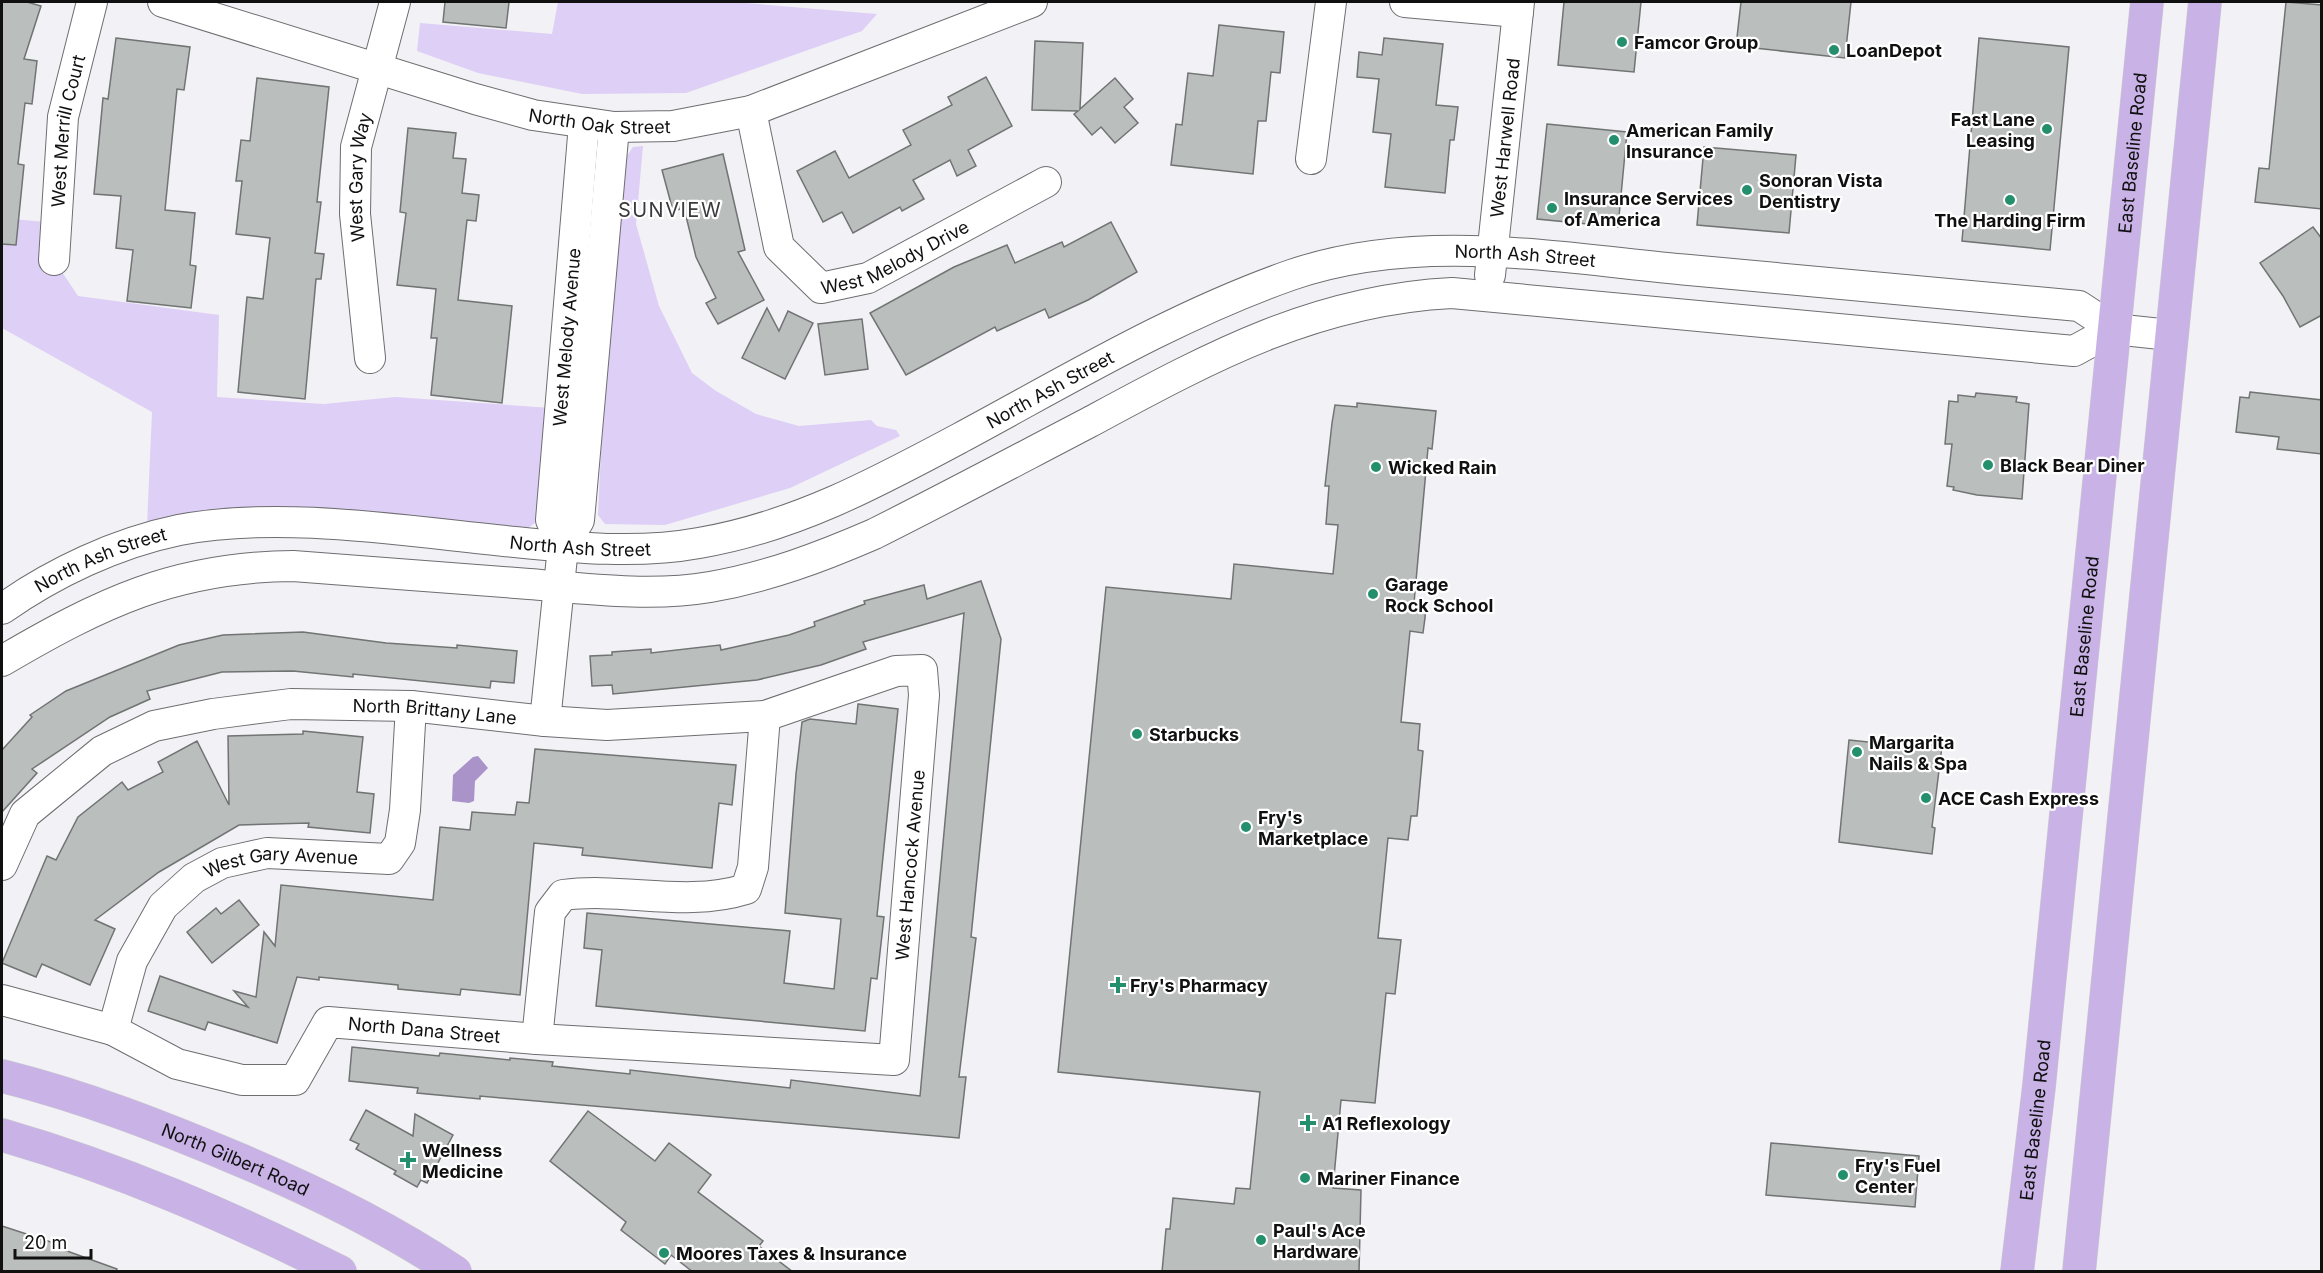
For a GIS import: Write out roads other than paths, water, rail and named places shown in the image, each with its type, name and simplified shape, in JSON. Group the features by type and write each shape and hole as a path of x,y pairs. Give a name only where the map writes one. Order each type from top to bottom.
{"main road":[{"name":"East Baseline Road","path":"2017,1272 2037,1109 2147,2"},
{"path":"2079,1272 2170,335 2205,2"},
{"name":"North Gilbert Road","path":"2,1076 106,1106 288,1180 362,1216 455,1272"},
{"path":"2,1135 124,1175 217,1212 340,1272"}],"street":[{"name":"West Merrill Court","path":"54,260 63,117 92,2"},
{"name":"North Oak Street","path":"163,2 523,112 584,124 614,127 673,126 751,111 1032,2"},
{"name":"West Gary Way","path":"370,358 355,214 356,147 395,2"},
{"path":"1311,159 1331,2"},
{"path":"1405,2 1518,7"},
{"name":"West Harwell Road","path":"1491,263 1518,7"},
{"name":"West Melody Drive","path":"751,111 779,246 821,288 868,278 1046,182"},
{"name":"West Melody Avenue","path":"563,546 551,520 584,124"},
{"name":"West Melody Avenue","path":"544,721 563,546 579,520 614,127"},
{"name":"North Ash Street","path":"2,609 40,584 81,564 179,530 209,527 270,523 323,525 563,546 648,548 692,545 729,537 783,522 834,503 872,485 1116,352 1241,294 1298,273 1384,253 1491,263 2079,306 2114,330 2170,335"},
{"path":"2,661 90,611 130,594 210,573 254,567 293,567 559,586 655,590 708,587 767,575 816,558 902,520 1175,376 1245,342 1317,316 1386,298 1452,293 2074,351 2114,330"},
{"name":"North Brittany Lane","path":"2,865 25,814 102,752 154,726 213,714 291,704 411,706 544,721 608,725 765,716 896,671 922,670"},
{"name":"West Hancock Avenue","path":"894,1060 924,695 922,670"},
{"name":"West Gary Avenue","path":"113,1030 132,961 163,906 194,878 222,863 267,853 389,859 400,843 411,706"},
{"path":"537,1039 550,912 563,895 587,892 684,899 721,897 746,889 753,867 765,716"},
{"name":"North Dana Street","path":"2,1000 113,1030 177,1064 242,1080 294,1080 328,1022 537,1039 894,1060"}],"place":[{"name":"Famcor Group","path":"1622,42"},
{"name":"LoanDepot","path":"1834,50"},
{"name":"Fast Lane Leasing","path":"2047,129"},
{"name":"American Family Insurance","path":"1614,140"},
{"name":"Sonoran Vista Dentistry","path":"1747,190"},
{"name":"The Harding Firm","path":"2010,200"},
{"name":"Insurance Services of America","path":"1552,208"},
{"name":"Black Bear Diner","path":"1988,465"},
{"name":"Wicked Rain","path":"1376,467"},
{"name":"Garage Rock School","path":"1373,594"},
{"name":"Starbucks","path":"1137,734"},
{"name":"Margarita Nails & Spa","path":"1857,752"},
{"name":"ACE Cash Express","path":"1926,798"},
{"name":"Fry's Marketplace","path":"1246,827"},
{"name":"Fry's Pharmacy","path":"1118,985"},
{"name":"A1 Reflexology","path":"1308,1123"},
{"name":"Wellness Medicine","path":"408,1160"},
{"name":"Fry's Fuel Center","path":"1843,1175"},
{"name":"Mariner Finance","path":"1305,1178"},
{"name":"Paul's Ace Hardware","path":"1261,1240"},
{"name":"Moores Taxes & Insurance","path":"664,1253"}],"district":[{"name":"SUNVIEW","path":"670,210"}]}
